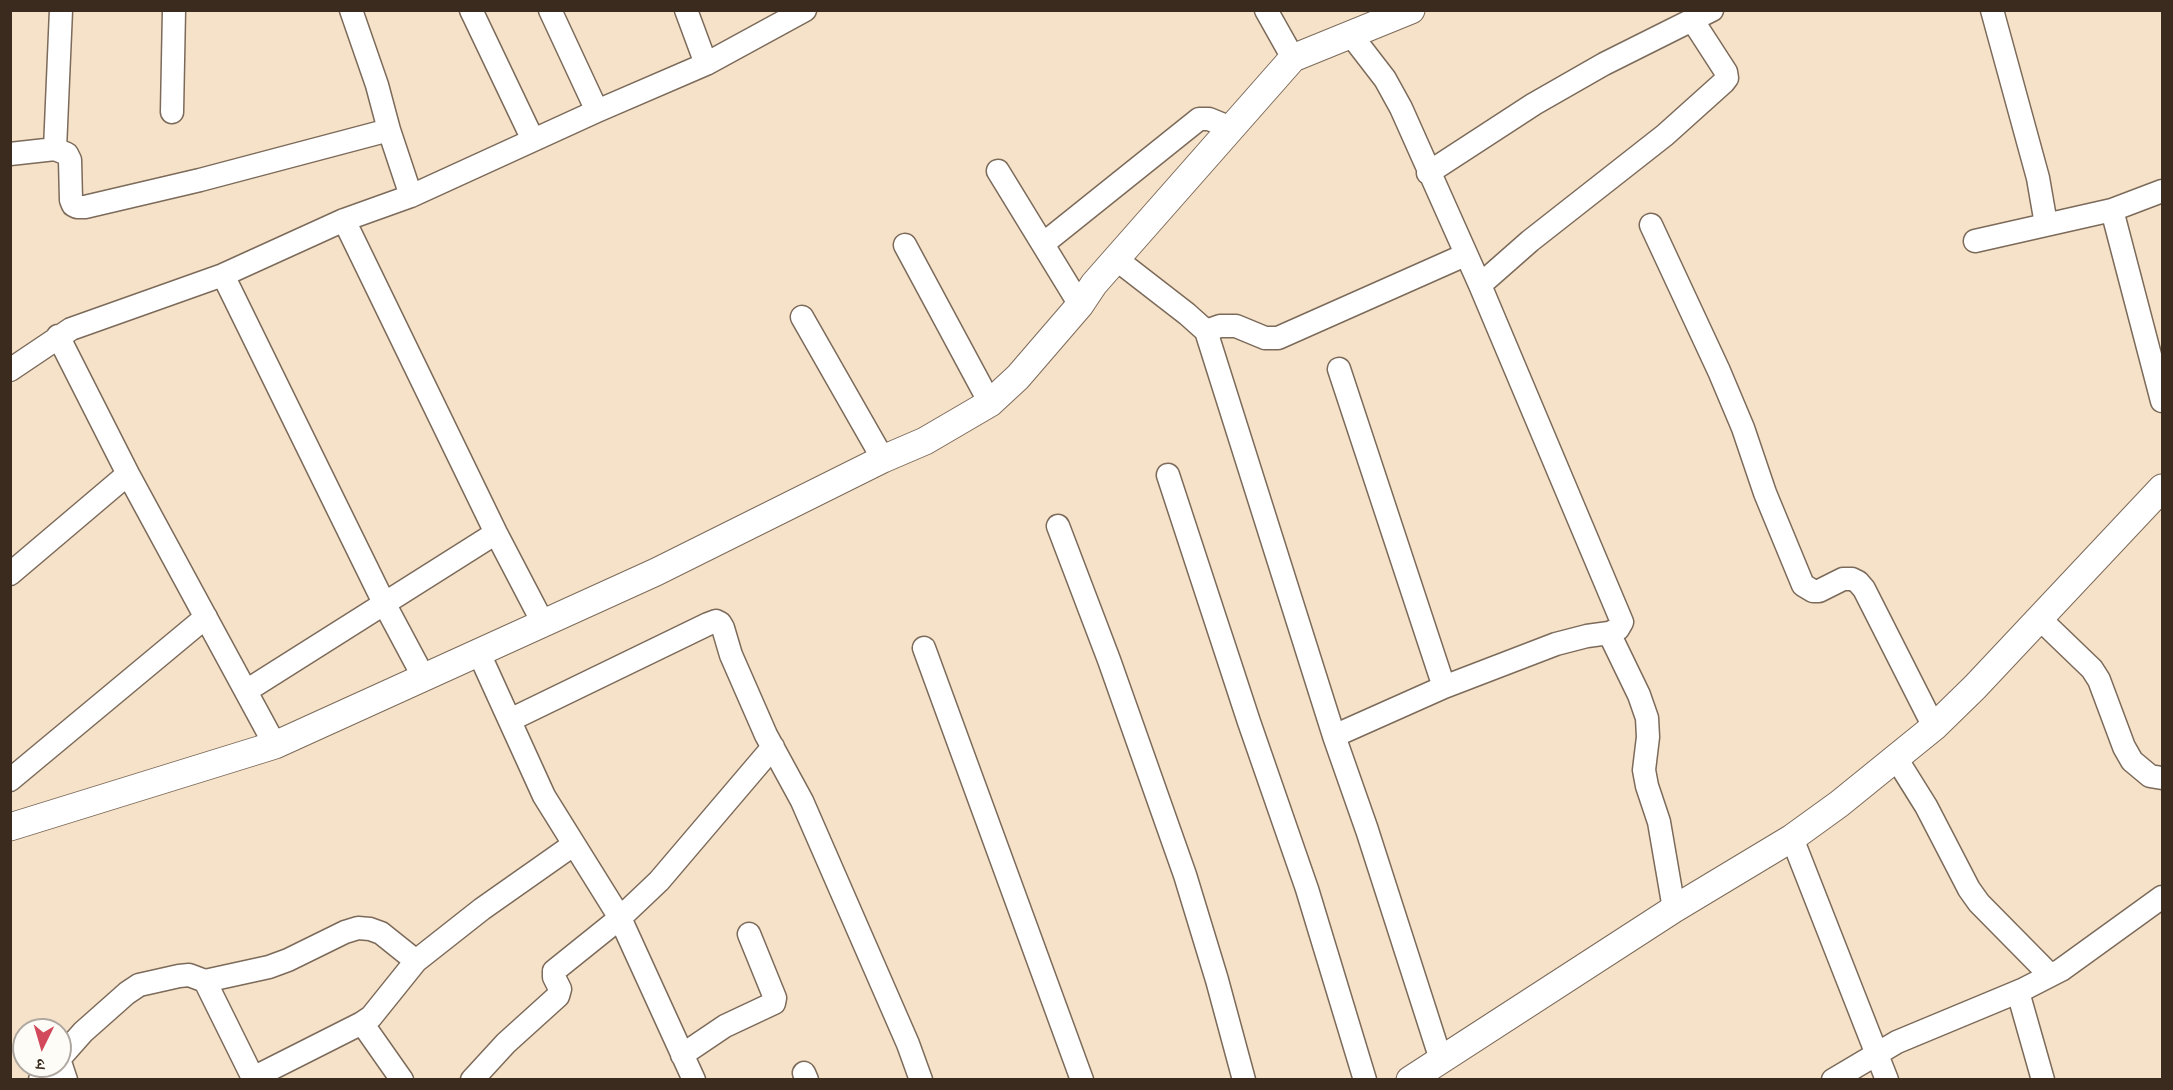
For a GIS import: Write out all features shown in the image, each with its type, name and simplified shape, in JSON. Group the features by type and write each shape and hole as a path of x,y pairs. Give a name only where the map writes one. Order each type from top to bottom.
{"street":[{"path":"55,150 61,10"},
{"path":"172,112 174,10"},
{"path":"351,10 411,196"},
{"path":"471,10 533,140"},
{"path":"550,10 597,111"},
{"path":"686,10 706,64"},
{"path":"10,370 58,336 85,323 223,275 344,220 411,196 706,64 805,10"},
{"path":"1266,10 1293,58"},
{"path":"10,827 275,745 656,572 883,459 925,441 990,403 1018,378 1080,305 1094,284 1293,58 1411,10"},
{"path":"1992,10 2038,178 2046,224"},
{"path":"1428,173 1544,99 1604,64 1702,16 1726,72 1727,78 1724,82 1665,135 1530,241 1479,285"},
{"path":"1334,736 1444,687 1556,644 1609,633 1621,626 1620,617 1479,285 1401,108 1378,71 1351,35"},
{"path":"1043,244 1199,119 1209,119 1231,128"},
{"path":"10,154 55,150 67,154 70,160 70,196 73,205 85,207 200,180 389,130"},
{"path":"998,171 1080,305"},
{"path":"1975,241 2112,210 2163,191"},
{"path":"2112,210 2163,402"},
{"path":"344,220 496,533 543,622"},
{"path":"1651,225 1719,370 1743,428 1765,493 1803,585 1813,591 1819,591 1844,579 1858,582 1864,589 1934,727"},
{"path":"905,245 990,403"},
{"path":"1116,259 1197,323 1236,326 1265,338 1278,338 1465,255"},
{"path":"223,275 384,603 424,678"},
{"path":"802,316 883,459"},
{"path":"1197,323 1367,830 1427,1072 1674,909 1792,838 1839,804 1934,727 2163,488"},
{"path":"58,336 128,474 275,745"},
{"path":"1339,369 1444,687"},
{"path":"10,574 128,474"},
{"path":"1168,475 1245,711 1307,889 1365,1080"},
{"path":"1058,526 1109,660 1185,875 1244,1080"},
{"path":"246,691 496,533"},
{"path":"10,780 206,617"},
{"path":"2039,618 2092,669 2099,680 2124,747 2132,761 2150,776 2163,777"},
{"path":"503,704 716,621 723,627 731,655 773,747 802,801 908,1044 921,1080"},
{"path":"1609,633 1639,695 1647,718 1648,737 1644,770 1659,822 1674,909"},
{"path":"924,648 1082,1080"},
{"path":"478,651 544,796 620,918 694,1080"},
{"path":"472,1080 506,1042 558,996 560,989 554,977 554,971 620,918 659,881 773,747"},
{"path":"1896,758 1926,806 1969,889 1979,903 2050,975"},
{"path":"1792,838 1887,1080"},
{"path":"72,1045 83,1032 127,993 140,985 179,976 196,976 205,981 253,1079 362,1023 379,1008 416,961 482,909 573,845"},
{"path":"1833,1080 1897,1042 2018,992 2061,970 2163,897"},
{"path":"205,981 279,963 358,928 381,933 416,961"},
{"path":"682,1055 725,1026 774,1003 775,998 749,934"},
{"path":"2018,992 2043,1080"},
{"path":"362,1023 402,1080"}]}
